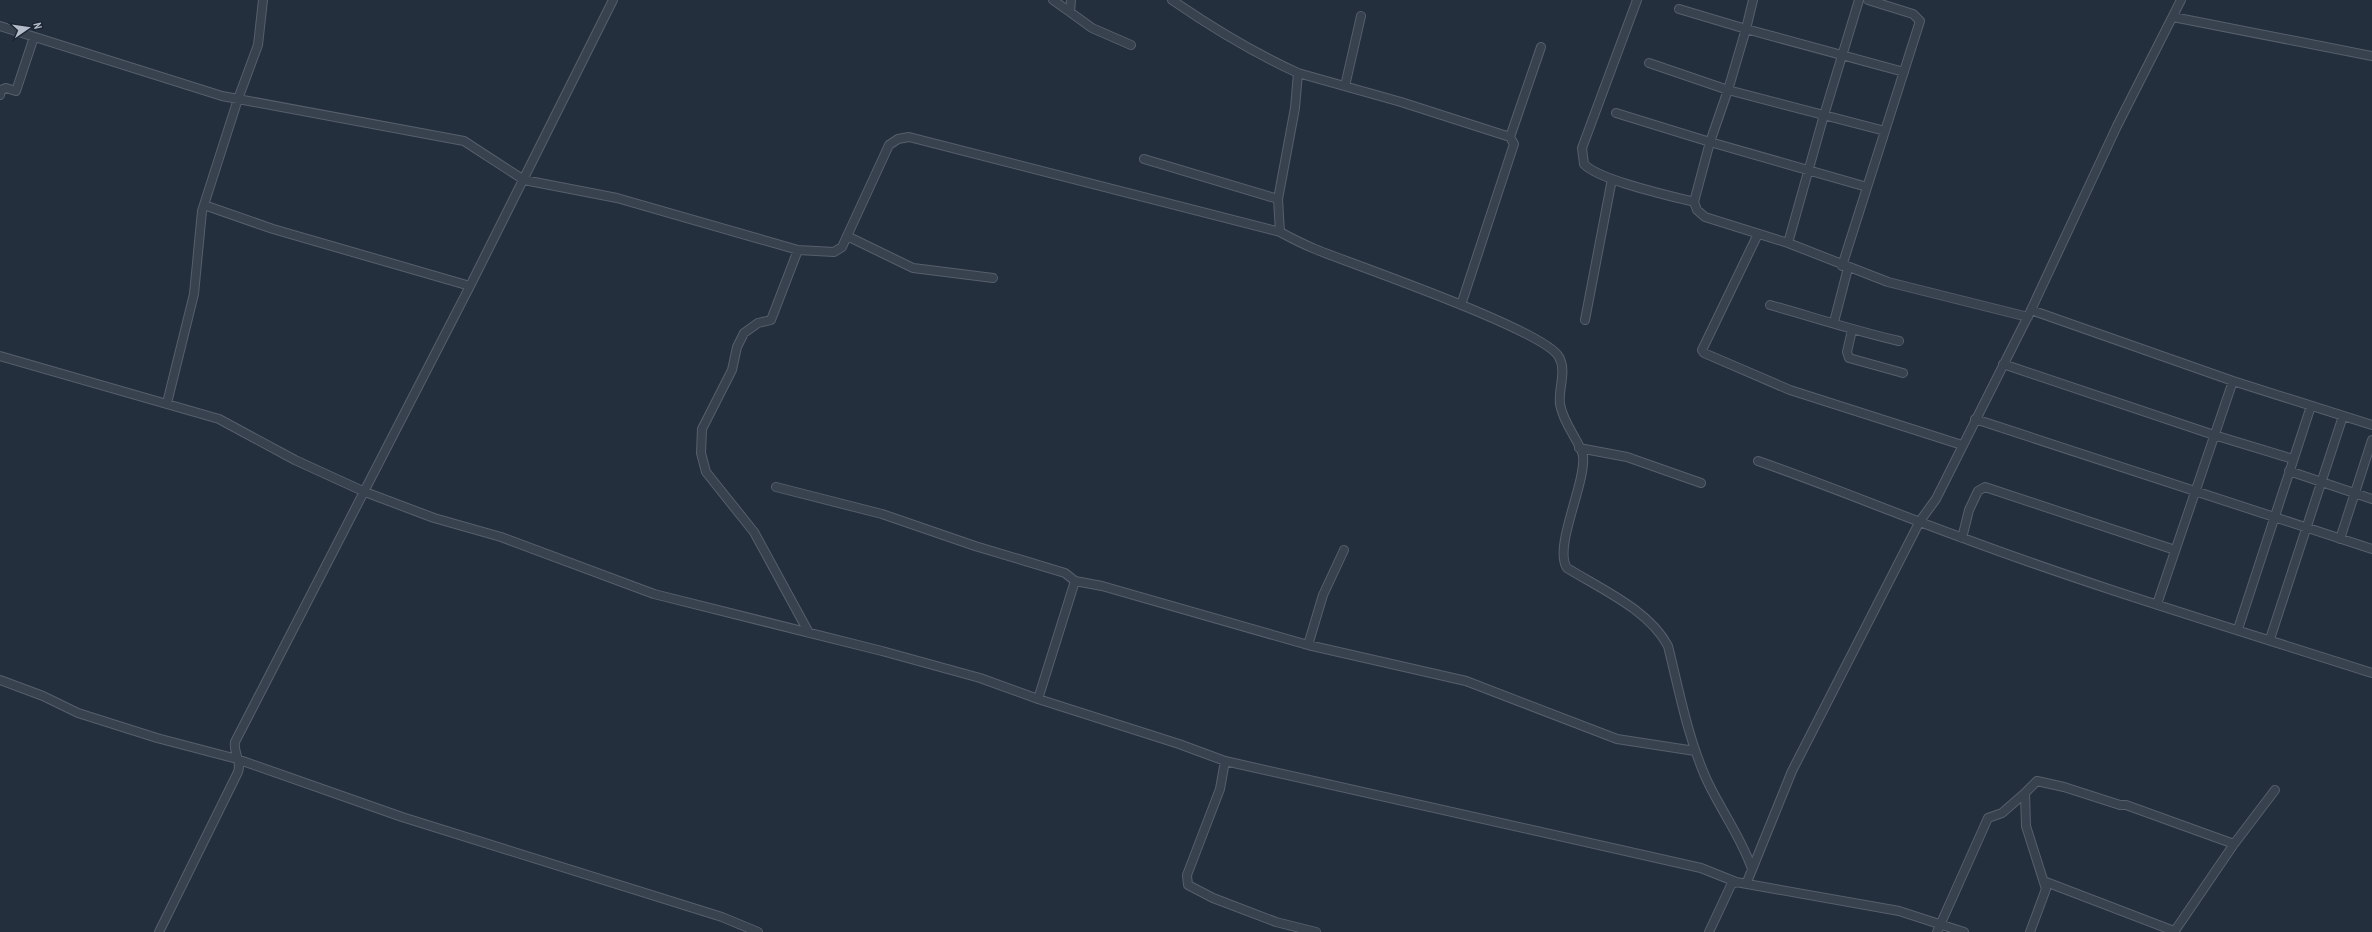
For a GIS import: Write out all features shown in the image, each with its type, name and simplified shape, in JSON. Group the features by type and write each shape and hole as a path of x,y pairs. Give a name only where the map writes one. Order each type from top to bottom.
{"street":[{"path":"167,403 194,294 204,205 238,99 258,45 263,0"},
{"path":"159,932 238,772 240,766 233,750 235,742 365,492 614,0"},
{"path":"1053,0 1092,28 1131,45"},
{"path":"1070,12 1071,0"},
{"path":"1172,0 1222,34 1264,58 1298,73 1401,102 1510,138 1514,144 1461,305"},
{"path":"1637,0 1582,148 1582,156 1586,167 1612,179 1694,202"},
{"path":"1753,0 1728,90 1710,142 1694,202 1697,210 1704,217 1788,243 1845,267 1888,282 2029,313 2233,381 2372,425"},
{"path":"1788,243 1824,115 1843,57 1859,0"},
{"path":"1834,322 1845,267 1867,186 1920,21 1913,14 1868,0"},
{"path":"1747,882 1792,771 1920,521 1936,499 2029,313 2117,126 2181,0"},
{"path":"1679,9 1843,57 1904,72"},
{"path":"1345,86 1353,43 1361,16"},
{"path":"2173,17 2372,56"},
{"path":"0,26 215,94 464,141 524,180 617,198 798,250 834,252 842,247 889,145 898,139 909,137 1280,232 1314,249 1461,305 1542,342 1559,356 1562,366 1560,403 1563,418 1583,455 1582,469 1564,547 1564,563 1567,568 1648,619 1660,632 1668,646 1695,751 1706,778 1734,828 1752,869"},
{"path":"0,95 1,90 6,88 16,91 34,37"},
{"path":"1510,138 1541,47"},
{"path":"1649,63 1728,90 1885,131"},
{"path":"1280,232 1278,199 1295,108 1298,73"},
{"path":"1616,113 1710,142 1867,186"},
{"path":"1144,159 1278,199"},
{"path":"1585,320 1612,179"},
{"path":"204,205 273,229 470,286"},
{"path":"1758,234 1715,326 1703,345 1702,350 1704,353 1790,390 1962,445"},
{"path":"847,236 914,268 993,278"},
{"path":"798,250 771,320 758,323 744,333 737,347 732,370 702,429 701,453 706,472 754,532 809,633"},
{"path":"1770,304 1834,322 1852,330 1899,341"},
{"path":"1852,330 1847,352 1849,358 1903,373"},
{"path":"0,356 219,419 295,460 365,492 434,518 502,537 654,594 980,678 1038,699 1179,744 1225,761 1694,867 1736,882 1747,882 1900,911 1964,932"},
{"path":"2003,364 2214,436 2293,459"},
{"path":"2157,604 2233,381"},
{"path":"2238,629 2311,406"},
{"path":"2270,639 2343,416"},
{"path":"1975,419 2340,539 2371,546"},
{"path":"2340,539 2372,440"},
{"path":"1579,448 1627,457 1701,482"},
{"path":"1758,462 1830,486 1962,538 2157,604 2270,639 2372,673"},
{"path":"2289,471 2372,499"},
{"path":"776,487 882,514 975,546 1065,573 1075,581 1102,586 1308,645 1466,681 1617,739 1695,751"},
{"path":"1962,538 1969,510 1978,491 1985,488 1991,488 2175,550"},
{"path":"1308,645 1323,595 1344,550"},
{"path":"1038,699 1075,581"},
{"path":"0,680 43,696 78,712 157,738 237,759 402,817 722,917 758,932"},
{"path":"1225,761 1220,789 1187,875 1188,885 1213,898 1276,922 1316,932"},
{"path":"1937,932 1988,818 2002,813 2037,781 2064,787 2126,805 2234,844"},
{"path":"2046,882 2174,932 2234,844 2275,790"},
{"path":"2025,793 2026,826 2046,882 2046,889 2030,932"},
{"path":"1710,932 1731,885 1736,882"}]}
